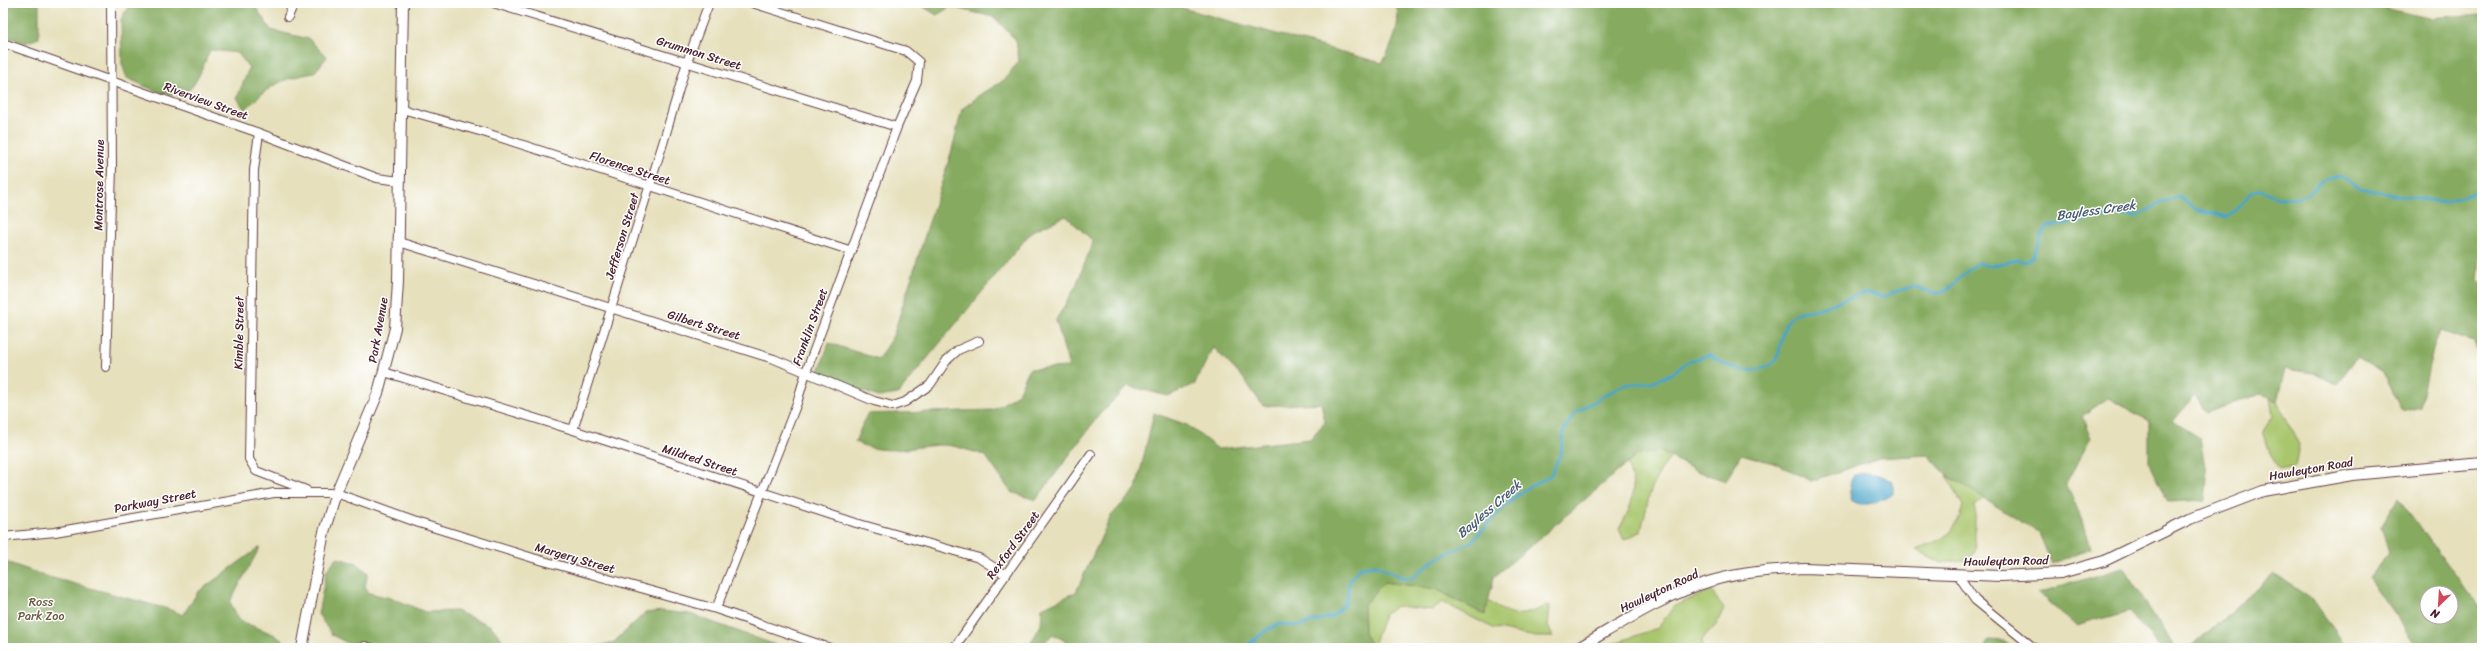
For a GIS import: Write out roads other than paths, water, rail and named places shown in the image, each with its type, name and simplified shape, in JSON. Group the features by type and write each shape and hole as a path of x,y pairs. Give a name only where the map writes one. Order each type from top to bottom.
{"street":[{"name":"Montrose Avenue","path":"106,367 112,168 111,3"},
{"path":"288,17 294,3"},
{"name":"Park Avenue","path":"302,648 320,546 336,494 384,372 397,311 403,3"},
{"name":"Grummon Street","path":"493,3 897,127"},
{"name":"Jefferson Street","path":"572,430 650,187 687,62 709,3"},
{"name":"Franklin Street","path":"716,609 797,403 806,372 897,127 917,81 920,62 906,50 752,3"},
{"name":"Riverview Street","path":"3,43 259,133 377,178 400,181"},
{"name":"Florence Street","path":"402,109 483,132 852,251"},
{"name":"Kimble Street","path":"259,133 254,170 249,459 256,471 266,477 312,492"},
{"name":"Gilbert Street","path":"399,242 774,359 874,401 893,406 905,402 930,385 947,360 958,350 979,341"},
{"name":"Mildred Street","path":"384,372 572,430 762,492 980,558 1006,575"},
{"name":"Rexford Street","path":"954,648 1091,454"},
{"name":"Hawleyton Road","path":"1578,648 1682,592 1733,575 1804,568 1958,575 2019,576 2076,570 2125,552 2190,519 2263,491 2352,475 2482,463"},
{"name":"Margery Street","path":"312,492 336,494 419,523 525,556 716,609 830,648"},
{"name":"Parkway Street","path":"3,537 55,532 274,493 312,492"},
{"path":"1958,575 1975,600 2034,648"}],"water":[{"path":"1864,473 1880,474 1893,483 1893,494 1873,503 1867,504 1851,501 1849,484 1854,475"}],"waterway":[{"name":"Bayless Creek","path":"1244,648 1268,629 1280,624 1299,626 1333,616 1346,602 1350,579 1361,567 1376,565 1401,577 1412,578 1433,561 1472,541 1505,506 1524,490 1551,475 1561,453 1564,429 1576,412 1623,385 1652,382 1671,374 1689,361 1709,355 1728,366 1739,370 1760,369 1770,365 1776,359 1779,352 1784,327 1789,319 1799,312 1819,308 1861,294 1869,293 1885,296 1910,287 1917,287 1932,293 1943,292 1952,286 1977,263 1991,266 2019,259 2025,261 2032,258 2046,227 2114,215 2138,216 2163,202 2179,197 2198,210 2228,217 2251,193 2260,190 2278,197 2294,199 2306,195 2324,180 2340,176 2361,189 2439,203 2469,195 2482,186"}],"park label":[{"name":"Ross Park Zoo","path":"41,609"}]}
